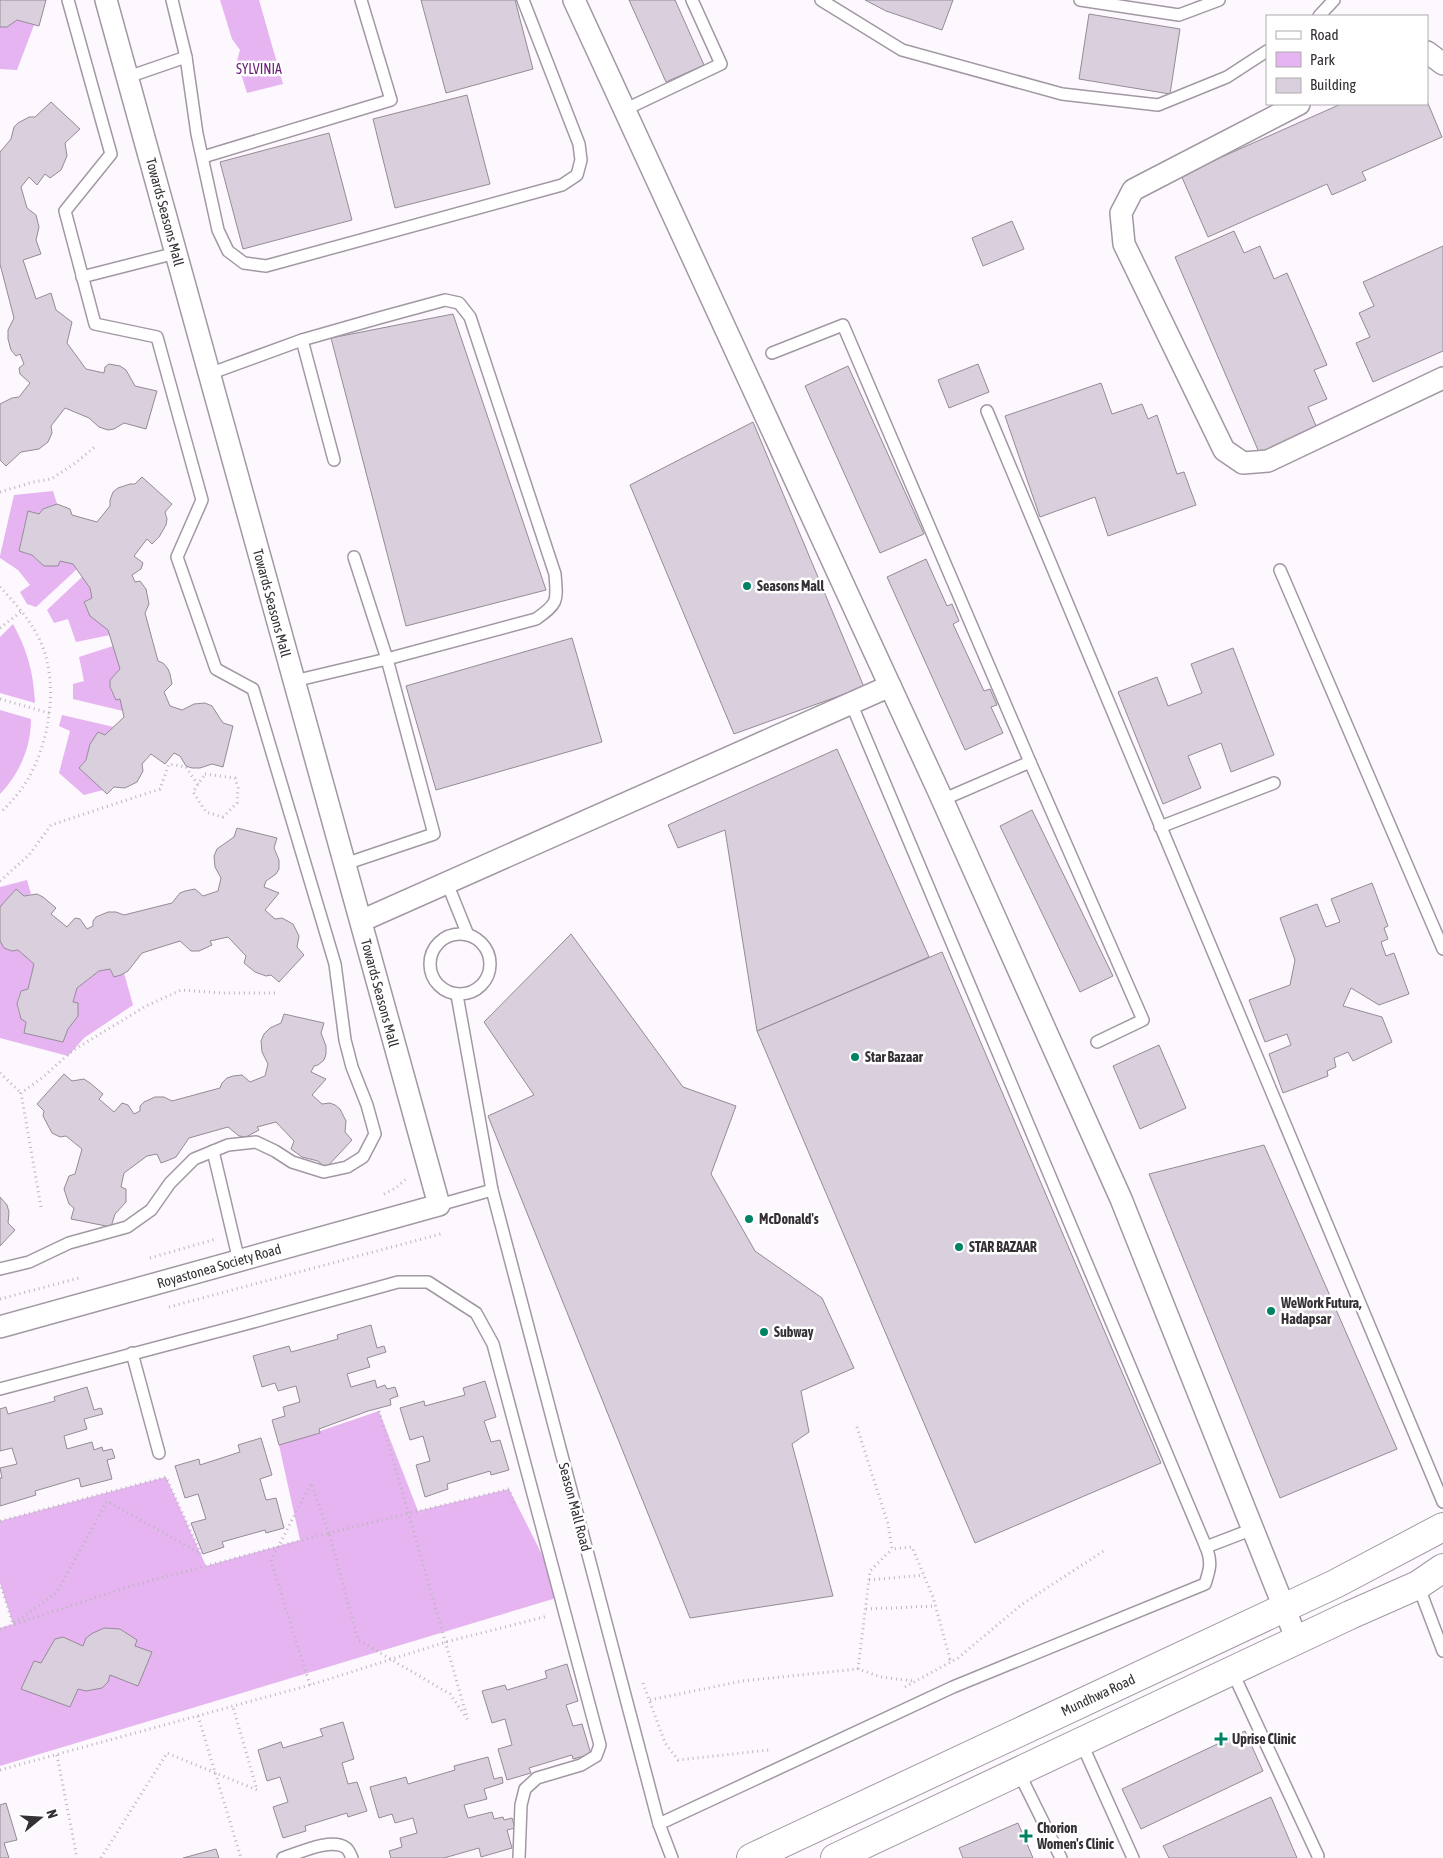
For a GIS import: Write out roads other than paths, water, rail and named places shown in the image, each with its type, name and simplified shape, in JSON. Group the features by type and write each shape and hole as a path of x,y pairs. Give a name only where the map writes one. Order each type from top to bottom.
{"highway":[{"name":"Mundhwa Road","path":"751,1858 784,1851 1368,1568 1443,1527"},
{"path":"835,1858 1297,1640 1418,1585 1443,1568"}],"street":[{"name":"Towards Seasons Mall","path":"106,0 439,1205"},
{"path":"574,0 890,686 1121,1199 1297,1640"},
{"path":"1428,53 1443,64"},
{"path":"1297,105 1133,190 1121,213 1124,244 1224,450 1243,463 1268,461 1443,378"},
{"path":"361,921 890,686"},
{"name":"Royastonea Society Road","path":"0,1327 439,1205"}],"lane":[{"path":"0,1269 29,1262 70,1243 127,1227 151,1210 170,1183 194,1159 228,1145 256,1142 292,1162 324,1172 347,1167 364,1157 375,1134 367,1105 352,1067 345,1040 335,964 253,689 216,669 178,557 202,500 157,337 94,324 65,211 111,154 68,0"},
{"path":"172,0 186,57 197,134 218,230 228,251 244,263 266,266 562,185 577,175 581,160 579,144 523,0"},
{"path":"203,157 391,100 361,0"},
{"path":"624,110 721,64 692,0"},
{"path":"821,0 902,50 1062,94 1158,105 1227,77 1266,53"},
{"path":"1080,0 1179,15 1219,0"},
{"path":"1320,15 1334,0"},
{"path":"128,77 186,57"},
{"path":"82,277 176,253"},
{"path":"209,374 302,340 445,300 460,303 470,318 555,574 557,598 550,609 536,619 388,659 294,681"},
{"path":"772,353 843,325 1142,1020 1097,1042"},
{"path":"302,340 334,460"},
{"path":"987,411 1443,1502"},
{"path":"345,864 434,834 388,659 354,557"},
{"path":"1280,570 1443,947"},
{"path":"659,1824 953,1687 1205,1584 1210,1571 1211,1559 851,703"},
{"path":"942,800 1030,762"},
{"path":"1160,827 1274,783"},
{"path":"447,883 468,935"},
{"path":"468,935 477,939 484,946 489,955 490,965 484,984 476,990 457,995 447,992 438,986 430,969 430,958 433,949 448,936 468,935"},
{"name":"Season Mall Road","path":"457,995 492,1190 659,1824 672,1858"},
{"path":"213,1151 239,1261"},
{"path":"439,1205 492,1190"},
{"path":"0,1389 398,1282 428,1282 476,1313 493,1344 600,1745 596,1756 581,1765 536,1778 525,1789 521,1805 518,1858"},
{"path":"132,1353 159,1453"},
{"path":"1206,1547 1252,1529"},
{"path":"1418,1585 1443,1651"},
{"path":"1232,1671 1318,1856"},
{"path":"1080,1742 1133,1858"},
{"path":"1018,1771 1061,1858"},
{"path":"283,1858 326,1844 337,1843 347,1848 352,1858"}],"place":[{"name":"Seasons Mall","path":"747,586"},
{"name":"Star Bazaar","path":"855,1057"},
{"name":"McDonald's","path":"749,1219"},
{"name":"STAR BAZAAR","path":"959,1247"},
{"name":"WeWork Futura, Hadapsar","path":"1271,1311"},
{"name":"Subway","path":"764,1332"},
{"name":"Uprise Clinic","path":"1221,1739"},
{"name":"Chorion Women's Clinic","path":"1026,1836"}],"park label":[{"name":"SYLVINIA","path":"259,69"}]}
